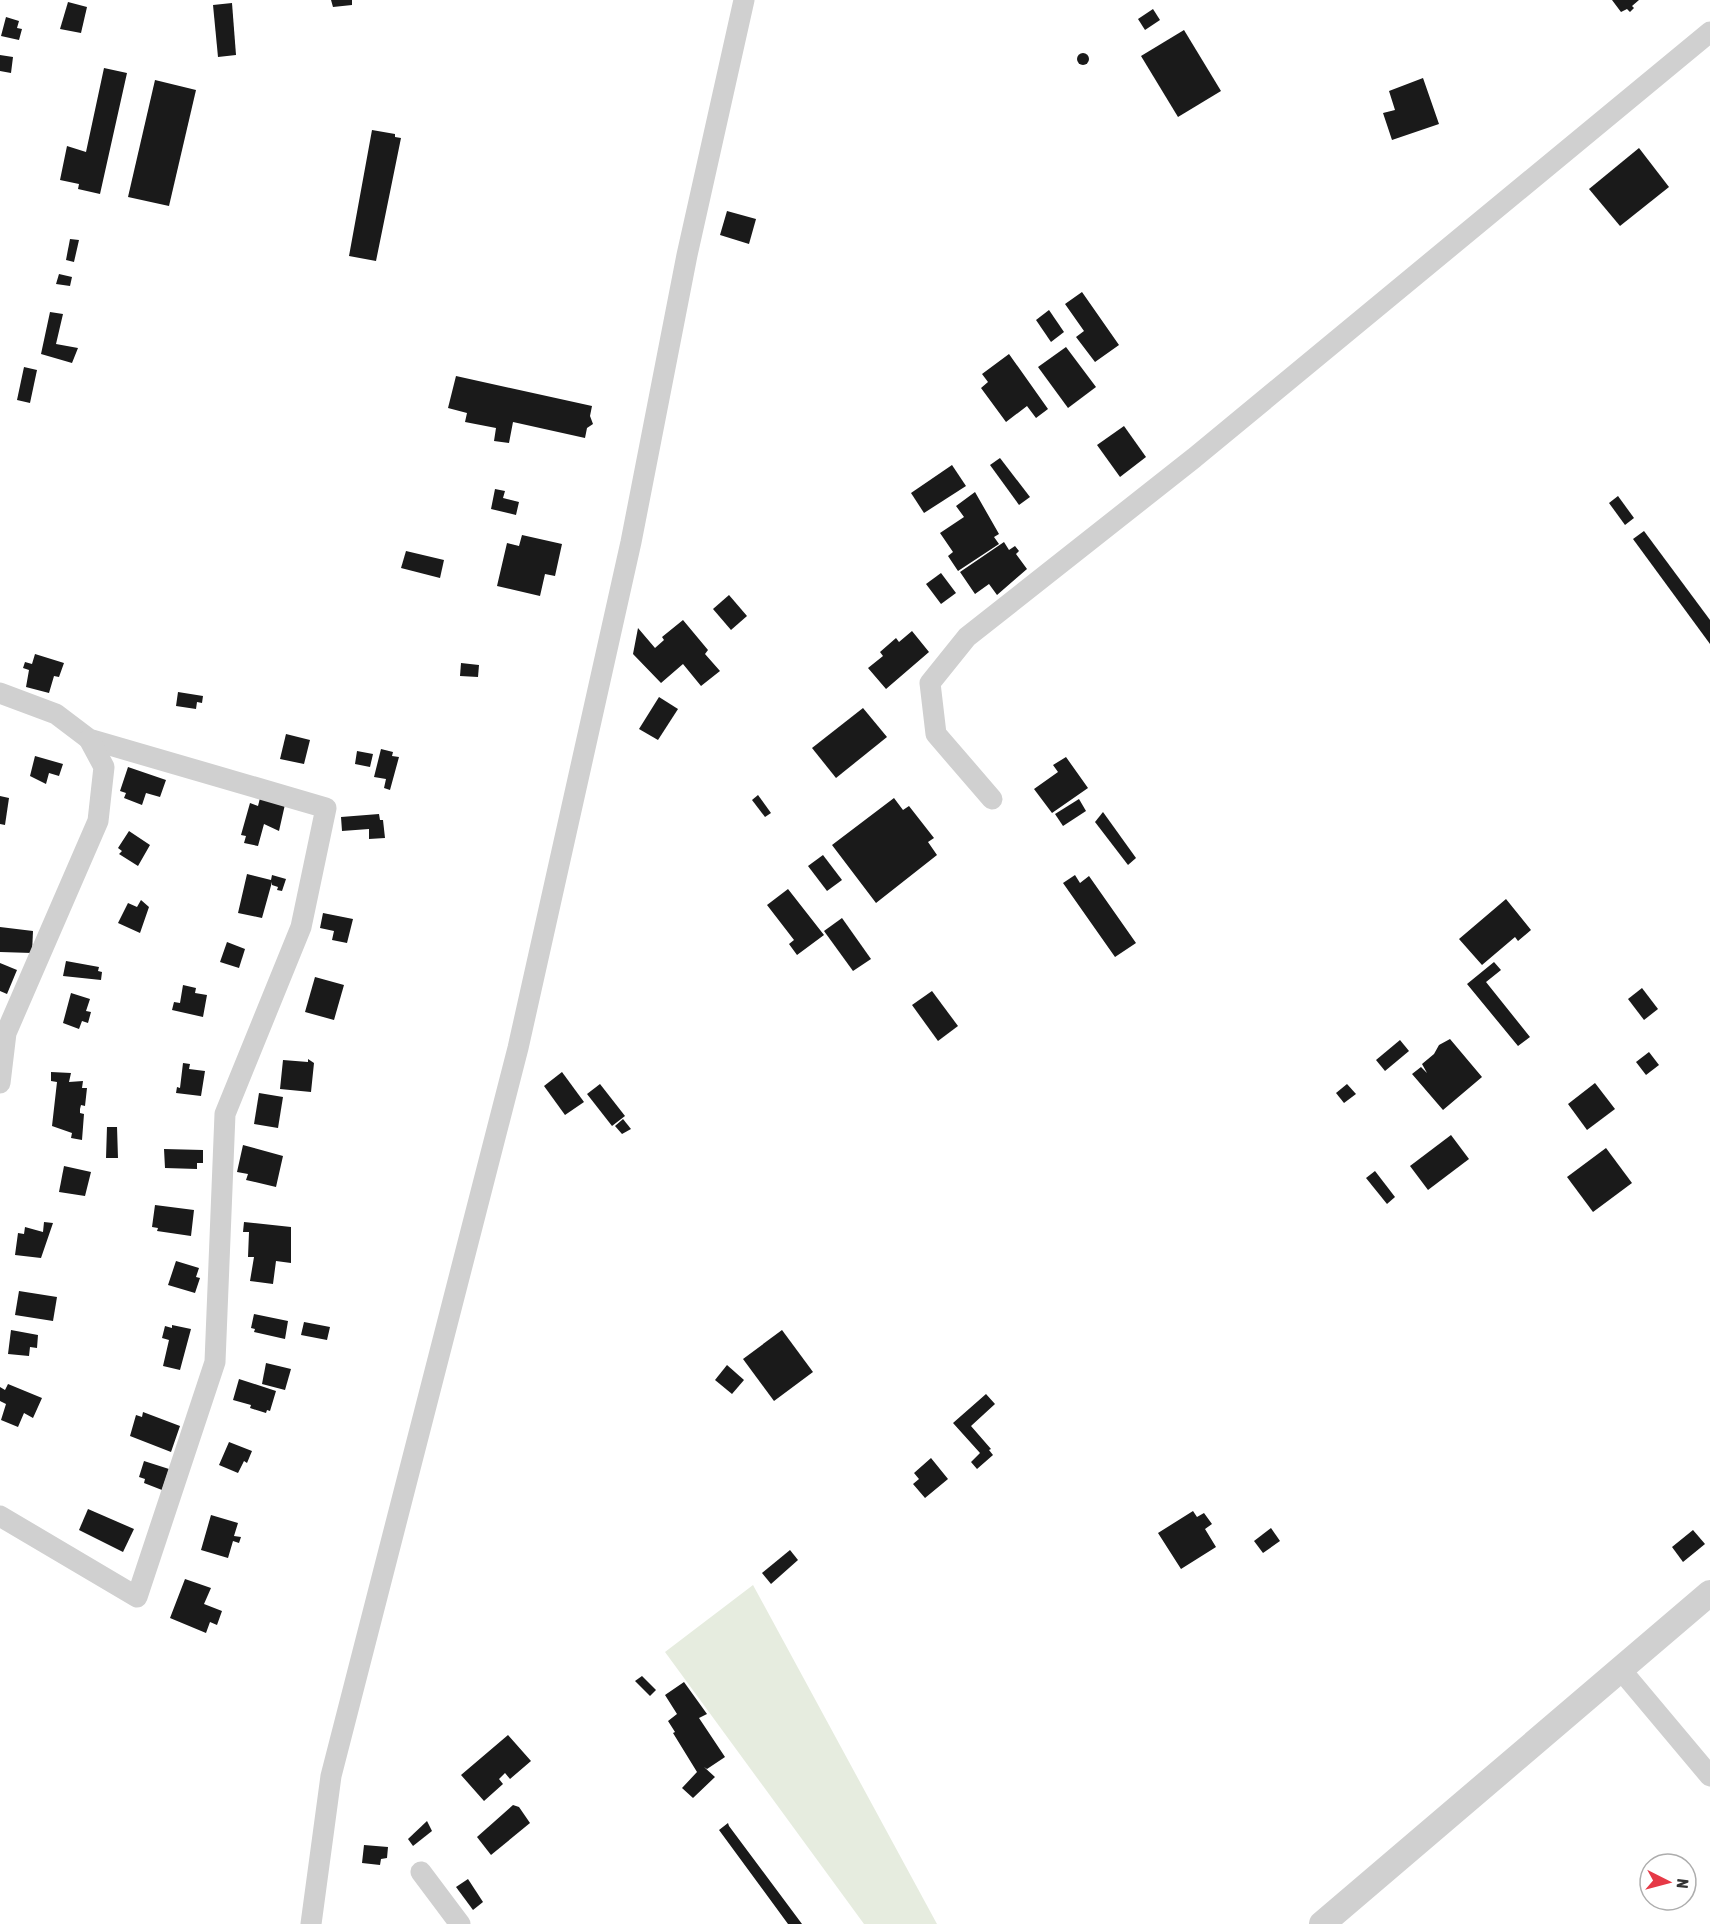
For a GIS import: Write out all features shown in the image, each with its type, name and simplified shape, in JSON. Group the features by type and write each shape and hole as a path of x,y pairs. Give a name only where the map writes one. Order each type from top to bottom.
{"street":[{"path":"311,1924 332,1776 518,1048 631,542 687,255 744,0"},
{"path":"992,799 936,734 930,683 967,637 1194,458 1710,32"},
{"path":"0,693 56,714 89,739 326,808 301,927 225,1114 215,1362 137,1597 0,1516"},
{"path":"0,1083 6,1033 98,821 104,767 89,739"},
{"path":"1322,1924 1710,1593"},
{"path":"1621,1670 1710,1776"},
{"path":"421,1872 460,1924"}],"shaded area":[{"path":"753,1585 937,1924 864,1924 665,1652"}],"building":[{"path":"331,0 352,0 352,5 333,7"},
{"path":"1612,0 1639,0 1632,6 1634,8 1630,12 1627,9 1621,12"},
{"path":"68,2 87,7 81,33 60,29"},
{"path":"232,3 236,55 218,57 213,5"},
{"path":"1153,9 1160,20 1145,30 1138,19"},
{"path":"6,17 19,21 17,28 22,29 19,40 1,36"},
{"path":"1184,30 1221,91 1178,117 1141,56"},
{"path":"1085,53 1088,54 1088,64 1081,65 1078,64 1077,57 1078,54"},
{"path":"0,55 13,57 11,73 0,71"},
{"path":"104,68 127,73 100,194 78,189 79,184 60,180 67,146 86,152"},
{"path":"1423,78 1439,124 1392,140 1383,113 1395,110 1389,91"},
{"path":"155,80 196,90 169,206 128,197"},
{"path":"372,130 395,134 395,137 401,138 376,261 349,256"},
{"path":"1639,148 1669,187 1620,226 1589,189"},
{"path":"727,211 756,219 749,244 720,235"},
{"path":"70,239 79,240 74,262 66,260"},
{"path":"59,274 72,277 70,286 56,284"},
{"path":"1082,292 1119,345 1095,362 1076,337 1084,331 1065,304"},
{"path":"1049,310 1064,332 1051,342 1036,320"},
{"path":"50,312 63,314 56,344 78,348 72,363 41,354"},
{"path":"1066,347 1096,387 1068,408 1038,367"},
{"path":"1009,354 1048,409 1036,418 1027,406 1006,422 981,388 988,382 982,374"},
{"path":"24,367 37,370 30,403 17,400"},
{"path":"456,376 592,406 590,416 593,424 587,428 585,438 513,422 509,443 494,441 496,428 465,422 467,413 448,408"},
{"path":"1124,426 1146,457 1120,477 1097,445"},
{"path":"1000,458 1030,497 1019,505 990,465"},
{"path":"952,465 966,486 924,513 911,493"},
{"path":"495,489 505,491 503,498 519,502 516,515 491,509"},
{"path":"975,492 999,534 994,537 999,544 958,571 948,556 953,552 940,533 964,517 956,506"},
{"path":"1618,496 1634,518 1625,525 1609,503"},
{"path":"1644,531 1710,620 1710,644 1633,539"},
{"path":"522,535 562,544 555,576 545,574 540,596 497,586 507,543 519,546"},
{"path":"1004,542 1009,550 1015,546 1019,551 1016,554 1027,569 997,595 989,584 975,594 960,572"},
{"path":"406,551 444,560 440,578 401,568"},
{"path":"941,573 956,593 941,604 926,584"},
{"path":"729,595 747,616 731,630 713,609"},
{"path":"683,620 708,650 705,654 720,671 701,686 683,664 661,683 633,654 638,628 655,648 664,640 662,637"},
{"path":"912,631 929,652 886,689 868,668 883,656 880,652 896,638 899,642"},
{"path":"35,654 64,663 59,677 54,676 49,693 26,687 29,670 23,668 25,662 32,664"},
{"path":"461,663 479,665 478,677 460,676"},
{"path":"178,692 203,696 202,703 197,702 196,709 176,706"},
{"path":"659,697 678,709 658,740 639,729"},
{"path":"863,708 887,737 836,778 812,748"},
{"path":"286,734 310,740 304,764 280,759"},
{"path":"381,749 393,752 392,756 399,757 390,790 384,788 386,779 374,777"},
{"path":"357,751 373,754 370,767 355,764"},
{"path":"35,756 63,764 59,776 49,773 46,784 30,776"},
{"path":"1066,757 1088,788 1052,813 1034,789 1058,772 1053,765"},
{"path":"128,767 166,780 160,797 146,793 142,805 124,798 126,793 120,791"},
{"path":"261,794 286,800 279,831 264,824 258,846 244,843 246,836 241,835 250,803 258,806"},
{"path":"758,795 771,813 765,817 752,800"},
{"path":"0,796 9,798 5,825 0,824"},
{"path":"894,798 903,810 909,806 934,838 928,842 937,855 876,903 832,845"},
{"path":"1079,799 1086,811 1063,826 1055,814"},
{"path":"1103,812 1136,858 1128,865 1095,822"},
{"path":"379,814 380,820 383,820 385,838 369,839 369,829 342,831 341,817"},
{"path":"129,831 150,845 138,866 119,854 122,851 118,848"},
{"path":"823,855 842,880 827,891 808,866"},
{"path":"247,874 271,880 272,875 286,879 282,891 277,890 278,887 272,885 272,882 262,918 238,913"},
{"path":"1075,875 1080,883 1089,876 1136,943 1115,957 1063,883"},
{"path":"788,889 824,935 797,955 789,944 794,940 767,905"},
{"path":"1506,899 1531,930 1518,941 1515,937 1482,965 1459,939"},
{"path":"141,900 149,907 140,933 118,923 128,903 137,907"},
{"path":"323,913 353,919 347,943 332,940 334,931 320,928"},
{"path":"842,918 871,959 853,971 824,931"},
{"path":"0,927 33,931 32,953 0,952"},
{"path":"227,942 245,949 239,968 220,962"},
{"path":"66,961 99,967 98,971 102,972 101,980 63,976"},
{"path":"1494,962 1501,970 1486,982 1530,1037 1518,1046 1467,984"},
{"path":"0,963 17,970 7,994 0,991"},
{"path":"315,977 344,985 334,1020 305,1012"},
{"path":"183,985 196,988 195,993 207,995 203,1017 172,1010 174,1002 180,1003"},
{"path":"1642,988 1658,1009 1644,1020 1628,999"},
{"path":"932,991 958,1026 938,1041 912,1005"},
{"path":"71,993 90,999 86,1011 91,1012 88,1023 82,1021 79,1029 63,1023"},
{"path":"1450,1039 1482,1077 1443,1110 1412,1074 1421,1067 1427,1073 1422,1064 1434,1054 1439,1045"},
{"path":"1400,1040 1409,1051 1385,1071 1376,1060"},
{"path":"1649,1052 1659,1065 1646,1075 1636,1062"},
{"path":"308,1059 314,1063 311,1092 280,1089 283,1060 308,1062"},
{"path":"183,1063 190,1064 189,1069 205,1071 201,1096 176,1093 177,1087 180,1088"},
{"path":"51,1072 71,1073 69,1082 83,1081 82,1088 87,1088 85,1106 81,1105 80,1109 80,1113 84,1114 82,1140 71,1138 72,1133 52,1126 57,1082 51,1081"},
{"path":"562,1072 584,1102 565,1115 544,1086"},
{"path":"1595,1083 1615,1109 1587,1130 1568,1104"},
{"path":"600,1084 625,1116 612,1126 587,1094"},
{"path":"1347,1084 1356,1094 1344,1103 1336,1093"},
{"path":"259,1093 283,1097 278,1128 254,1124"},
{"path":"623,1119 631,1129 622,1134 615,1126"},
{"path":"107,1127 117,1127 118,1158 106,1158"},
{"path":"1451,1135 1469,1159 1428,1190 1410,1166"},
{"path":"243,1145 283,1156 276,1187 246,1180 248,1174 237,1172"},
{"path":"1606,1148 1632,1183 1593,1212 1567,1177"},
{"path":"164,1149 203,1150 203,1163 197,1163 197,1169 165,1168"},
{"path":"64,1166 91,1172 85,1196 59,1192"},
{"path":"1375,1171 1395,1197 1387,1204 1366,1178"},
{"path":"155,1205 194,1210 191,1236 157,1231 158,1228 152,1227"},
{"path":"44,1222 53,1223 41,1258 15,1255 18,1233 24,1234 25,1227 43,1232"},
{"path":"244,1222 291,1227 291,1263 276,1261 273,1284 250,1281 254,1257 248,1257 249,1232 243,1232"},
{"path":"176,1261 199,1268 196,1277 200,1278 195,1293 168,1285"},
{"path":"19,1291 57,1297 53,1321 15,1315"},
{"path":"254,1314 288,1321 285,1339 254,1332 255,1329 251,1328"},
{"path":"304,1322 330,1327 327,1340 301,1335"},
{"path":"172,1325 191,1329 180,1370 163,1366 169,1340 162,1338 165,1326 172,1328"},
{"path":"11,1330 38,1335 37,1348 30,1347 29,1356 8,1354"},
{"path":"782,1330 813,1372 774,1401 743,1359"},
{"path":"266,1363 291,1369 285,1390 262,1384"},
{"path":"727,1365 744,1380 732,1394 715,1380"},
{"path":"239,1379 276,1391 270,1411 267,1410 266,1413 250,1408 251,1405 233,1400"},
{"path":"8,1384 42,1398 33,1418 24,1413 18,1427 1,1420 6,1404 0,1401 0,1387 5,1390"},
{"path":"986,1394 995,1404 971,1426 991,1449 989,1450 993,1455 977,1469 971,1462 980,1453 953,1423"},
{"path":"143,1412 180,1426 171,1452 130,1436 136,1415 142,1417"},
{"path":"229,1442 252,1451 247,1463 244,1461 238,1473 219,1465"},
{"path":"931,1458 948,1479 925,1498 913,1484 919,1479 914,1473"},
{"path":"144,1461 169,1469 162,1490 144,1483 145,1479 139,1477"},
{"path":"88,1509 134,1529 123,1552 79,1530"},
{"path":"1193,1511 1197,1517 1204,1513 1212,1524 1205,1529 1216,1547 1181,1569 1158,1533"},
{"path":"211,1515 238,1523 234,1536 241,1537 239,1543 233,1541 228,1558 201,1550"},
{"path":"1271,1528 1280,1541 1263,1553 1254,1541"},
{"path":"1693,1530 1705,1544 1683,1562 1672,1547"},
{"path":"790,1550 798,1560 771,1584 762,1573"},
{"path":"185,1579 211,1588 204,1604 222,1611 217,1625 210,1622 206,1633 170,1618"},
{"path":"642,1676 656,1690 650,1696 635,1681"},
{"path":"684,1682 707,1714 699,1718 725,1757 707,1769 704,1767 715,1777 693,1798 682,1788 697,1772 668,1721 677,1714 665,1695"},
{"path":"508,1735 531,1761 510,1779 505,1773 499,1779 503,1784 484,1801 461,1775"},
{"path":"513,1805 519,1807 530,1823 491,1855 477,1837"},
{"path":"427,1821 432,1831 413,1846 408,1839"},
{"path":"728,1823 802,1924 788,1924 719,1830"},
{"path":"364,1845 388,1847 387,1858 381,1859 380,1865 362,1863"},
{"path":"468,1879 483,1902 473,1910 456,1887"}]}
